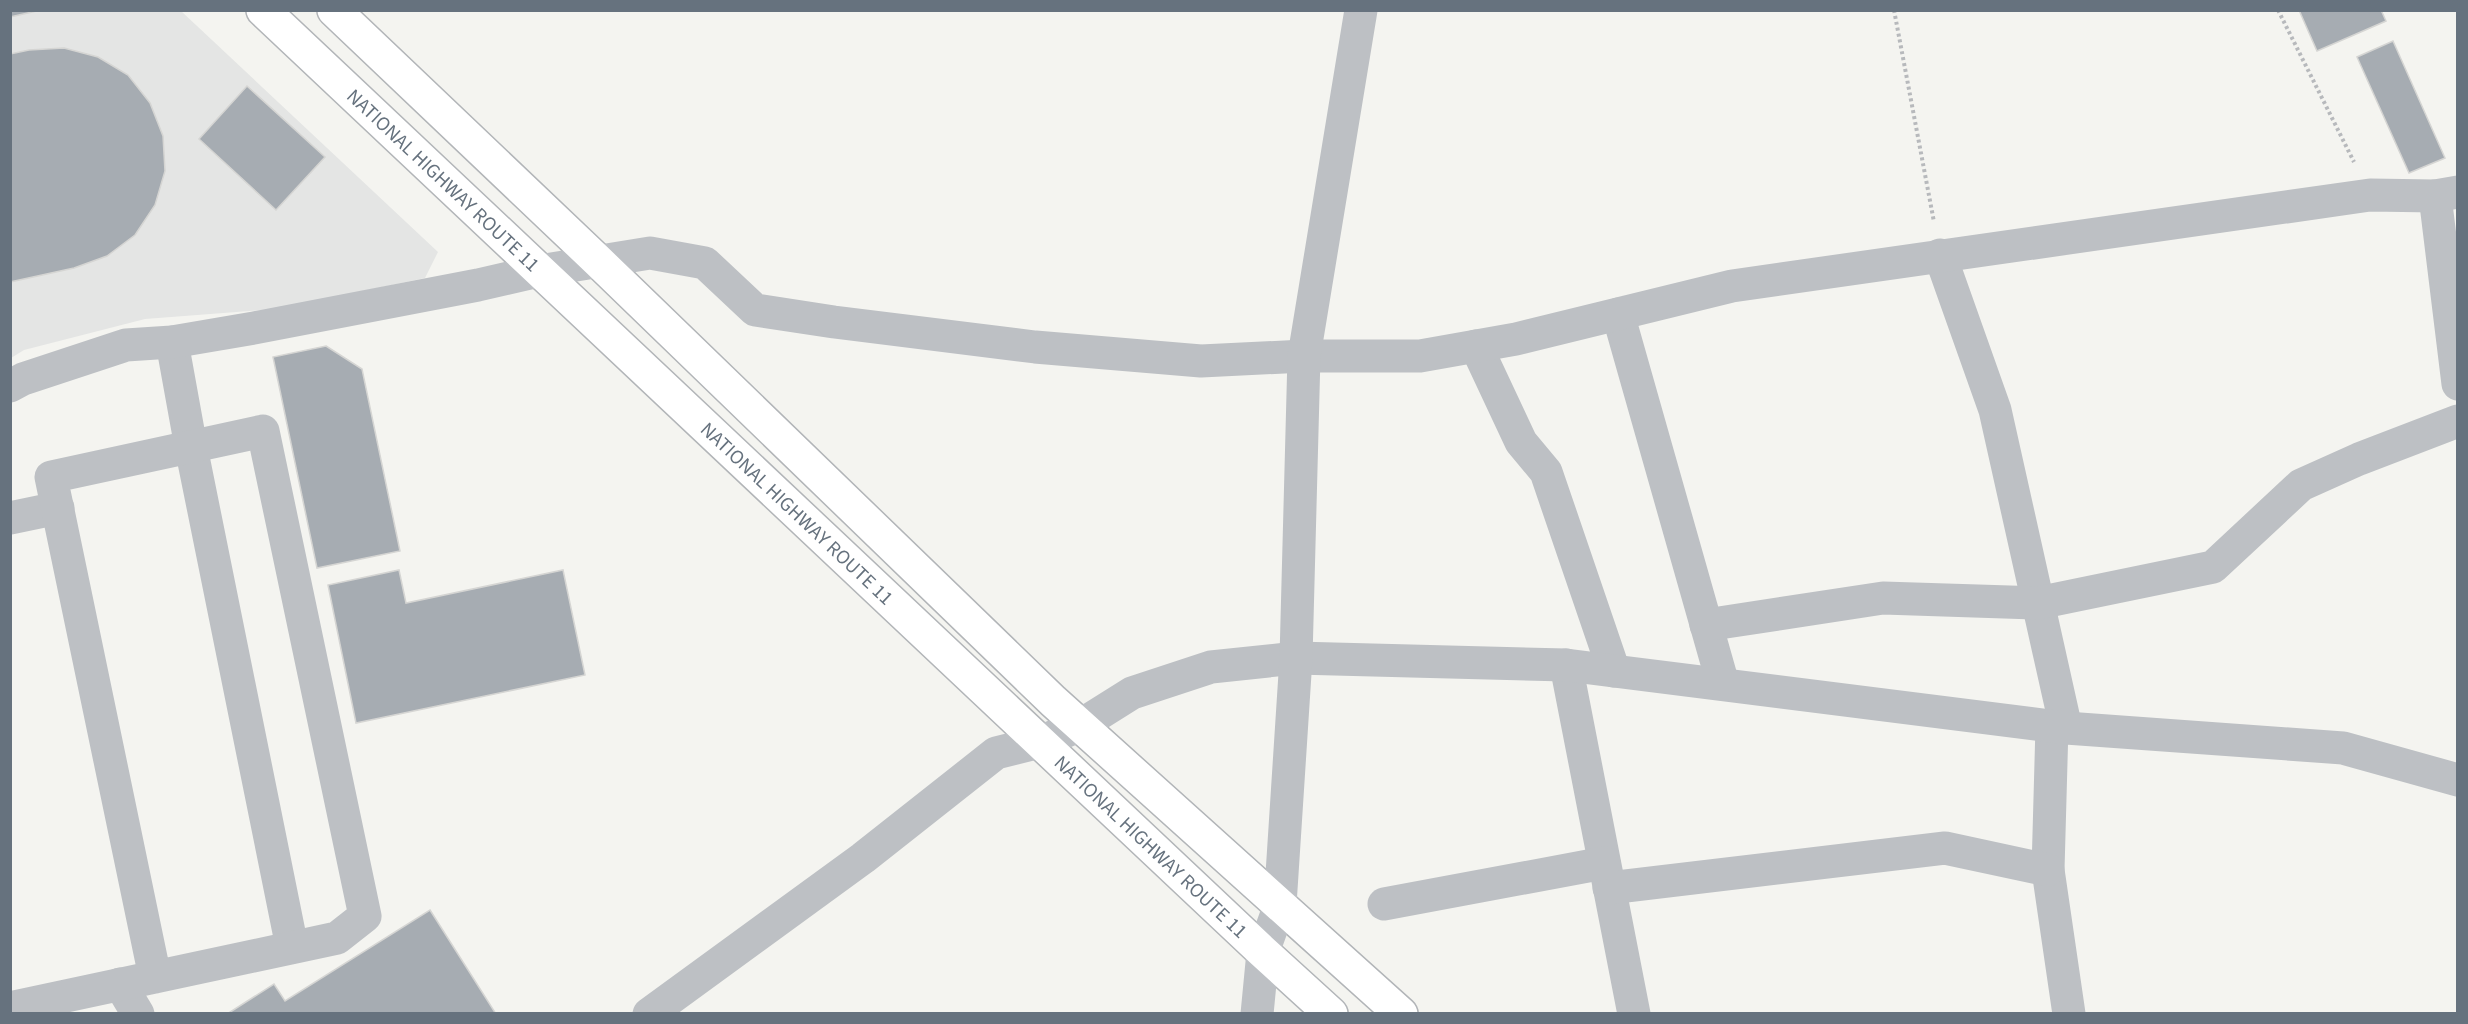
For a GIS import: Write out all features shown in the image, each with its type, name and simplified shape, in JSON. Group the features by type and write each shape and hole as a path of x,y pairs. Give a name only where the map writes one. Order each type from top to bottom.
{"highway":[{"name":"NATIONAL HIGHWAY ROUTE 11","path":"263,10 1331,1014"},
{"name":"NATIONAL HIGHWAY ROUTE 11","path":"334,10 598,261 1053,701 1401,1014"}],"street":[{"path":"1257,1014 1263,952 1280,905 1296,658 1304,356 1361,10"},
{"path":"10,386 126,345 172,342 478,285 539,271 650,253 705,263 755,310 834,322 1035,347 1201,361 1304,356 1420,356 1516,339 1732,286 2370,195 2446,194 2457,384"},
{"path":"1940,255 1995,410 2038,603 2059,727 2048,870 2069,1014"},
{"path":"1618,314 1723,684"},
{"path":"172,342 292,947"},
{"path":"1476,346 1521,442 1546,472 1614,671"},
{"path":"1706,625 1883,597 2038,603 2212,567 2301,485 2359,459 2457,421"},
{"path":"10,1008 337,938 365,916 263,431 51,477 155,976"},
{"path":"10,518 58,508"},
{"path":"649,1014 863,858 996,753 1040,742 1081,725 1132,693 1211,667 1296,658 1566,665 2059,727 2343,748 2457,780"},
{"path":"1566,665 1634,1014"},
{"path":"1384,904 1607,875 1945,848 2048,870"},
{"path":"120,984 138,1014"}],"path":[{"path":"1894,10 1940,255"},
{"path":"2278,10 2370,195"}],"shaded area":[{"path":"11,11 181,11 438,252 425,278 277,309 145,319 24,350 11,358"}],"building":[{"path":"10,10 41,10 10,17"},
{"path":"2299,10 2381,10 2386,21 2317,51"},
{"path":"2393,41 2445,158 2409,173 2357,57"},
{"path":"64,48 98,57 128,75 150,103 163,136 165,171 155,205 135,235 107,256 74,268 10,282 10,54 29,50"},
{"path":"247,86 325,157 276,210 199,139"},
{"path":"326,346 362,369 400,551 317,568 273,357"},
{"path":"399,570 406,603 563,570 585,675 356,723 328,585"},
{"path":"430,910 496,1014 227,1014 274,984 285,1001"}]}
